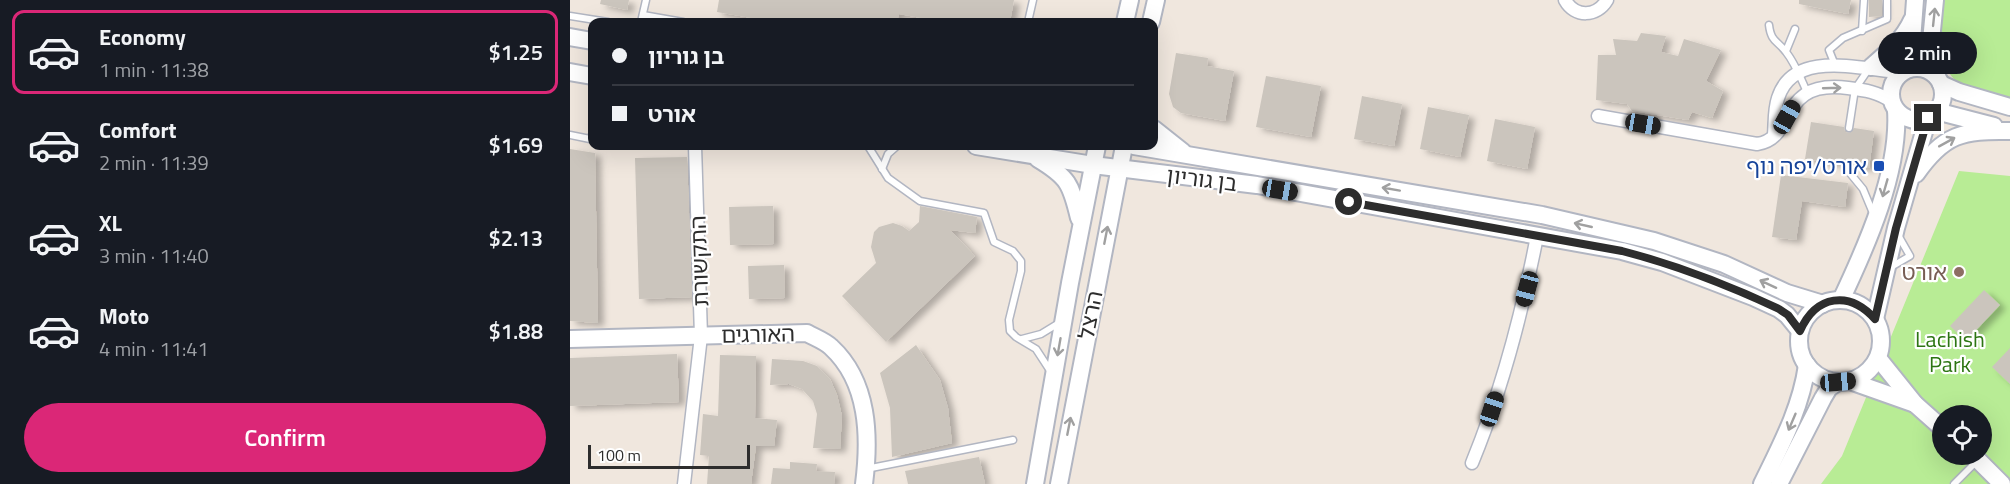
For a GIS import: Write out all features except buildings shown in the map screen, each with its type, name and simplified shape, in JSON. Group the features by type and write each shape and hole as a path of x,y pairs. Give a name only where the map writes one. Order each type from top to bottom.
{"main road":[{"path":"1126,18 1130,0"},
{"path":"1152,18 1156,0"},
{"path":"1875,319 1896,228 1909,185 1932,114 1943,98 1930,51 1935,0"},
{"path":"1871,68 1904,35 1914,8"},
{"path":"1842,300 1875,220 1895,149 1897,126 1892,85 1905,70 1914,8"},
{"path":"570,37 588,41"},
{"path":"1905,70 1923,68 1959,92 2010,107"},
{"path":"570,72 588,75"},
{"path":"1894,106 1907,118 1914,120 1932,114 2010,131"},
{"path":"1909,185 1930,155 1941,144 1973,133 2010,131"},
{"path":"1158,132 1187,154"},
{"name":"בן גוריון","path":"1002,150 1093,165 1257,185 1622,251 1699,275 1779,309 1788,315 1800,331"},
{"name":"הרצל","path":"1035,484 1096,150"},
{"name":"הרצל","path":"1059,484 1123,150"},
{"path":"1158,150 1542,215 1654,241 1724,264 1787,293 1823,304"},
{"path":"1029,154 1065,178 1075,198 1081,225"},
{"path":"1779,484 1829,388 1844,382 1866,372 1878,358 1881,345 1880,332 1875,319 1866,309 1855,302 1842,300 1823,304 1809,315 1800,331 1801,355 1807,365 1821,377 1844,382 1915,404"},
{"name":"האורגים","path":"570,339 807,333 830,345 848,365 862,400 868,435 865,476"},
{"path":"1878,358 1915,404 1932,419"},
{"path":"1762,484 1793,420 1807,365"},
{"path":"1983,465 2002,484"}],"street":[{"path":"1565,0 1572,10 1585,14 1597,11 1607,0"},
{"path":"1774,135 1777,99 1785,84 1798,74 1809,69 1843,64 1905,70"},
{"path":"1598,116 1756,144 1764,143 1774,135 1800,96 1807,92 1827,87 1855,89 1883,96 1894,106"},
{"name":"התקשורת","path":"684,484 701,336 695,150"},
{"path":"1472,463 1504,374 1527,289 1537,236"}],"lane":[{"path":"642,18 646,0"},
{"path":"1029,18 1032,0"},
{"path":"1862,31 1864,0"},
{"path":"1835,65 1829,50 1843,38 1887,19 1887,0"},
{"path":"570,16 588,19"},
{"path":"1769,25 1770,36 1786,51 1807,92"},
{"path":"1786,51 1795,29"},
{"path":"1850,128 1855,89 1864,73 1871,68"},
{"path":"570,135 588,139"},
{"path":"870,150 888,178 920,201 984,213 994,242 1014,251 1021,261 1021,271 1008,324 1012,334 1022,339 1041,355 1054,378"},
{"path":"882,170 888,154 892,150"},
{"path":"1846,164 1849,172 1867,196 1875,220"},
{"path":"1022,339 1041,334 1064,319"},
{"path":"865,476 1013,440"},
{"path":"1954,484 1969,465"}],"green space":[{"path":"1943,0 2010,0 2010,100 1977,93 1952,77 1942,55"},
{"name":"Lachish Park","path":"1959,171 2010,176 2010,484 1821,484 1842,456"}],"place":[{"name":"אורט/יפה נוף","path":"1879,166"},
{"name":"אורט","path":"1959,272"}],"route":[{"path":"1349,202 1622,251 1662,262 1708,278 1779,309 1788,315 1800,331 1813,310 1832,301 1855,302 1875,319 1896,228 1928,118"}]}
